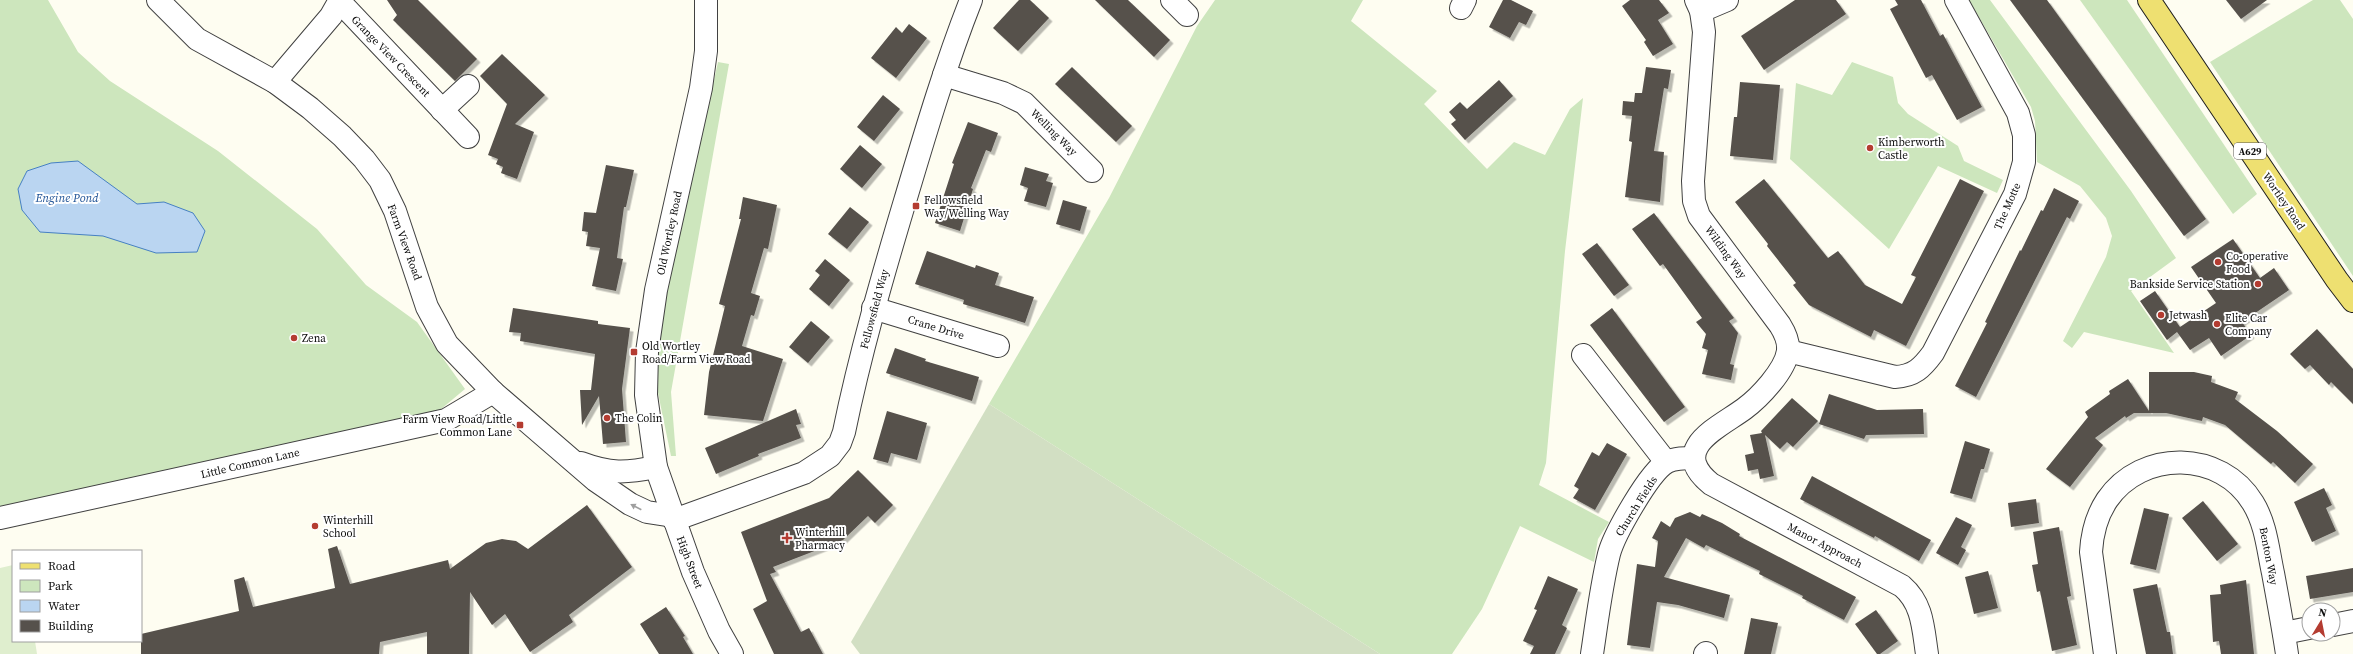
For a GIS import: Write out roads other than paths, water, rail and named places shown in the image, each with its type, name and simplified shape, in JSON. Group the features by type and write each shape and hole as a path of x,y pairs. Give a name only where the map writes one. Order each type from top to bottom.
{"main road":[{"name":"Wortley Road","path":"2149,0 2337,280 2353,300"}],"street":[{"name":"Farm View Road","path":"158,0 197,39 275,82 310,108 342,136 380,180 395,211 428,307 447,344 493,392 575,461 595,480 630,504 647,512 674,518"},
{"name":"Old Wortley Road","path":"656,467 646,395 649,327 701,88 706,51 706,0"},
{"name":"Fellowsfield Way","path":"674,518 804,472 830,456 840,444 873,308 944,75 971,0"},
{"path":"1172,0 1187,15"},
{"path":"1699,6 1727,0"},
{"name":"The Motte","path":"1788,351 1895,377 1908,376 1925,365 1933,354 2015,194 2024,162 2024,135 2018,113 1956,0"},
{"name":"Grange View Crescent","path":"275,82 340,1 468,137"},
{"name":"Wilding Way","path":"1699,6 1704,32 1693,181 1694,201 1699,216 1780,326 1787,338 1788,351"},
{"name":"Welling Way","path":"944,75 1003,93 1024,103 1092,171"},
{"path":"442,110 468,86"},
{"name":"Crane Drive","path":"873,308 998,346"},
{"path":"1583,355 1666,462 1680,458 1694,458 1696,449 1702,438 1744,409 1762,392 1783,364 1788,351"},
{"name":"Little Common Lane","path":"0,518 446,420 493,392"},
{"name":"Manor Approach","path":"1694,458 1697,468 1711,484 1902,586 1912,595 1919,606 1927,654"},
{"name":"Farm View Road","path":"575,461 601,470 619,473 656,467"},
{"name":"Church Fields","path":"1593,654 1609,553 1618,530 1645,487 1666,462"},
{"name":"Benton Way","path":"2105,654 2091,552 2092,537 2099,516 2107,500 2122,483 2138,472 2156,464 2180,462 2202,464 2223,473 2239,486 2253,502 2262,523 2287,654"},
{"name":"High Street","path":"656,467 693,572 719,631 732,654"},
{"path":"2341,623 2353,621"},
{"path":"2284,632 2301,629"}],"water":[{"name":"Engine Pond","path":"78,161 137,204 164,202 193,213 205,231 197,252 156,253 103,236 40,232 22,210 18,189 27,171 51,163"}],"place":[{"name":"Kimberworth Castle","path":"1870,148"},
{"name":"Fellowsfield Way/Welling Way","path":"916,206"},
{"name":"Co-operative Food","path":"2218,262"},
{"name":"Bankside Service Station","path":"2258,284"},
{"name":"Jetwash","path":"2161,315"},
{"name":"Elite Car Company","path":"2217,324"},
{"name":"Zena","path":"294,338"},
{"name":"Old Wortley Road/Farm View Road","path":"634,352"},
{"name":"The Colin","path":"607,418"},
{"name":"Farm View Road/Little Common Lane","path":"520,425"},
{"name":"Winterhill School","path":"315,526"},
{"name":"Winterhill Pharmacy","path":"787,538"}]}
